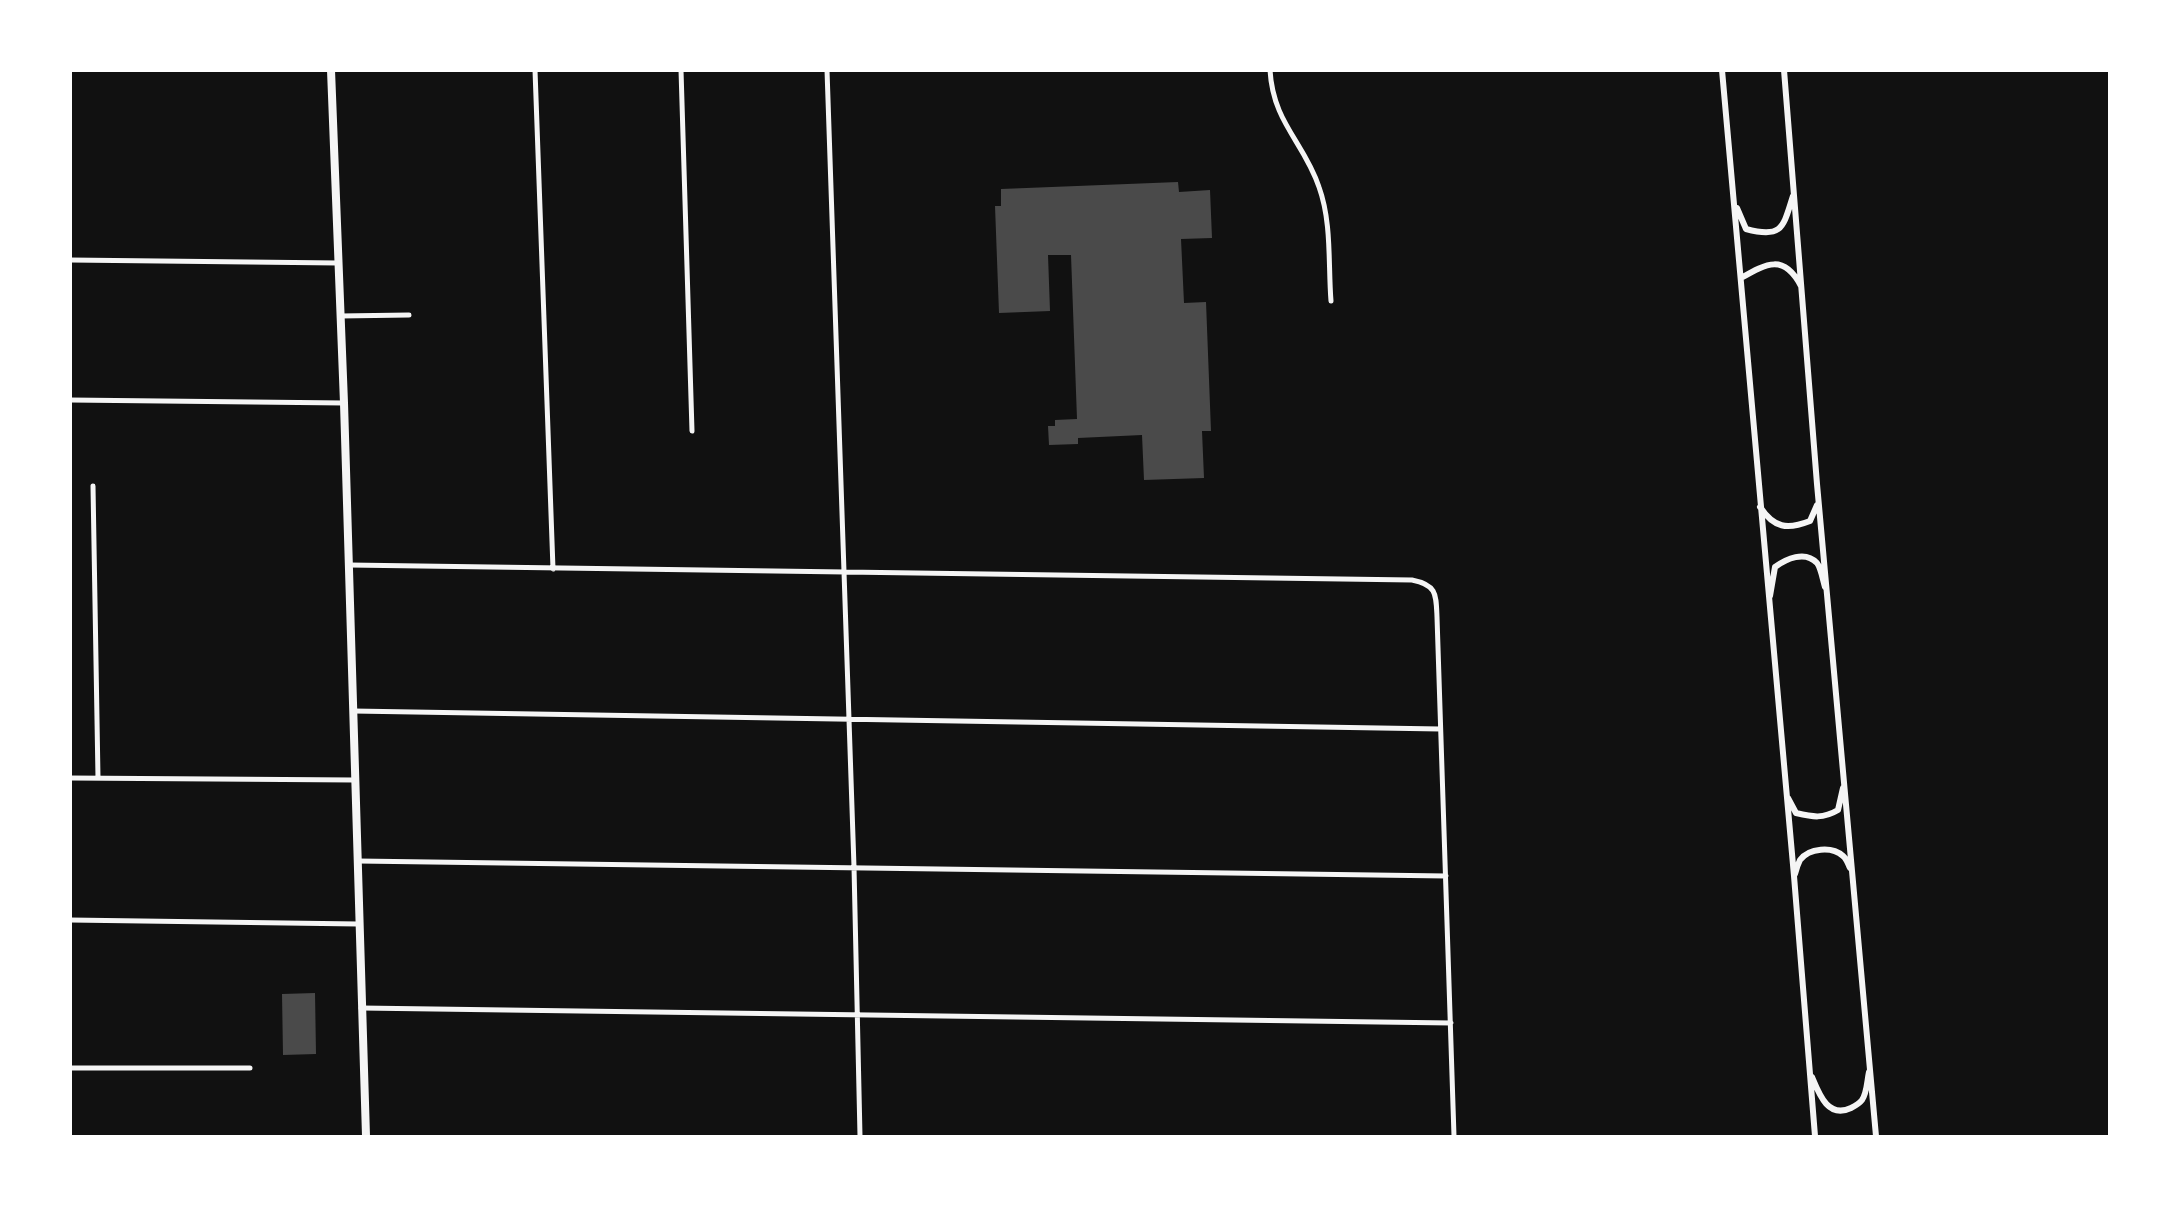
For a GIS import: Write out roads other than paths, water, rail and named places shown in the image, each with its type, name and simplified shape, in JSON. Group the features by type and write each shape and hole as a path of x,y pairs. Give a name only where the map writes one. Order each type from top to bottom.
{"main road":[{"path":"331,70 344,403 366,1137"}],"street":[{"path":"535,70 553,569"},
{"path":"681,70 692,431"},
{"path":"827,70 855,867 860,1137"},
{"path":"1270,70 1275,103 1283,123 1310,164 1322,197 1327,225 1331,301"},
{"path":"1722,70 1815,1137"},
{"path":"1784,70 1818,501 1829,599 1876,1137"},
{"path":"1734,202 1746,229 1775,233 1784,226 1794,193"},
{"path":"70,260 338,263"},
{"path":"1741,278 1770,264 1783,266 1793,273 1802,290"},
{"path":"340,316 409,315"},
{"path":"70,400 344,403"},
{"path":"93,486 98,778"},
{"path":"1760,507 1769,520 1780,525 1793,526 1810,521 1818,501"},
{"path":"1769,605 1775,567 1791,557 1809,558 1817,564 1829,599"},
{"path":"349,565 1412,580 1429,585 1434,591 1436,600 1454,1137"},
{"path":"353,711 1440,729"},
{"path":"70,778 354,780"},
{"path":"1786,795 1797,813 1813,818 1827,816 1838,810 1845,780"},
{"path":"1794,876 1800,859 1811,852 1822,849 1845,856 1853,874"},
{"path":"358,861 1446,876"},
{"path":"70,920 358,924"},
{"path":"362,1008 856,1013 1450,1023"},
{"path":"1810,1071 1820,1097 1827,1106 1835,1110 1847,1110 1859,1104 1863,1098 1870,1065"},
{"path":"70,1068 250,1068"}]}
